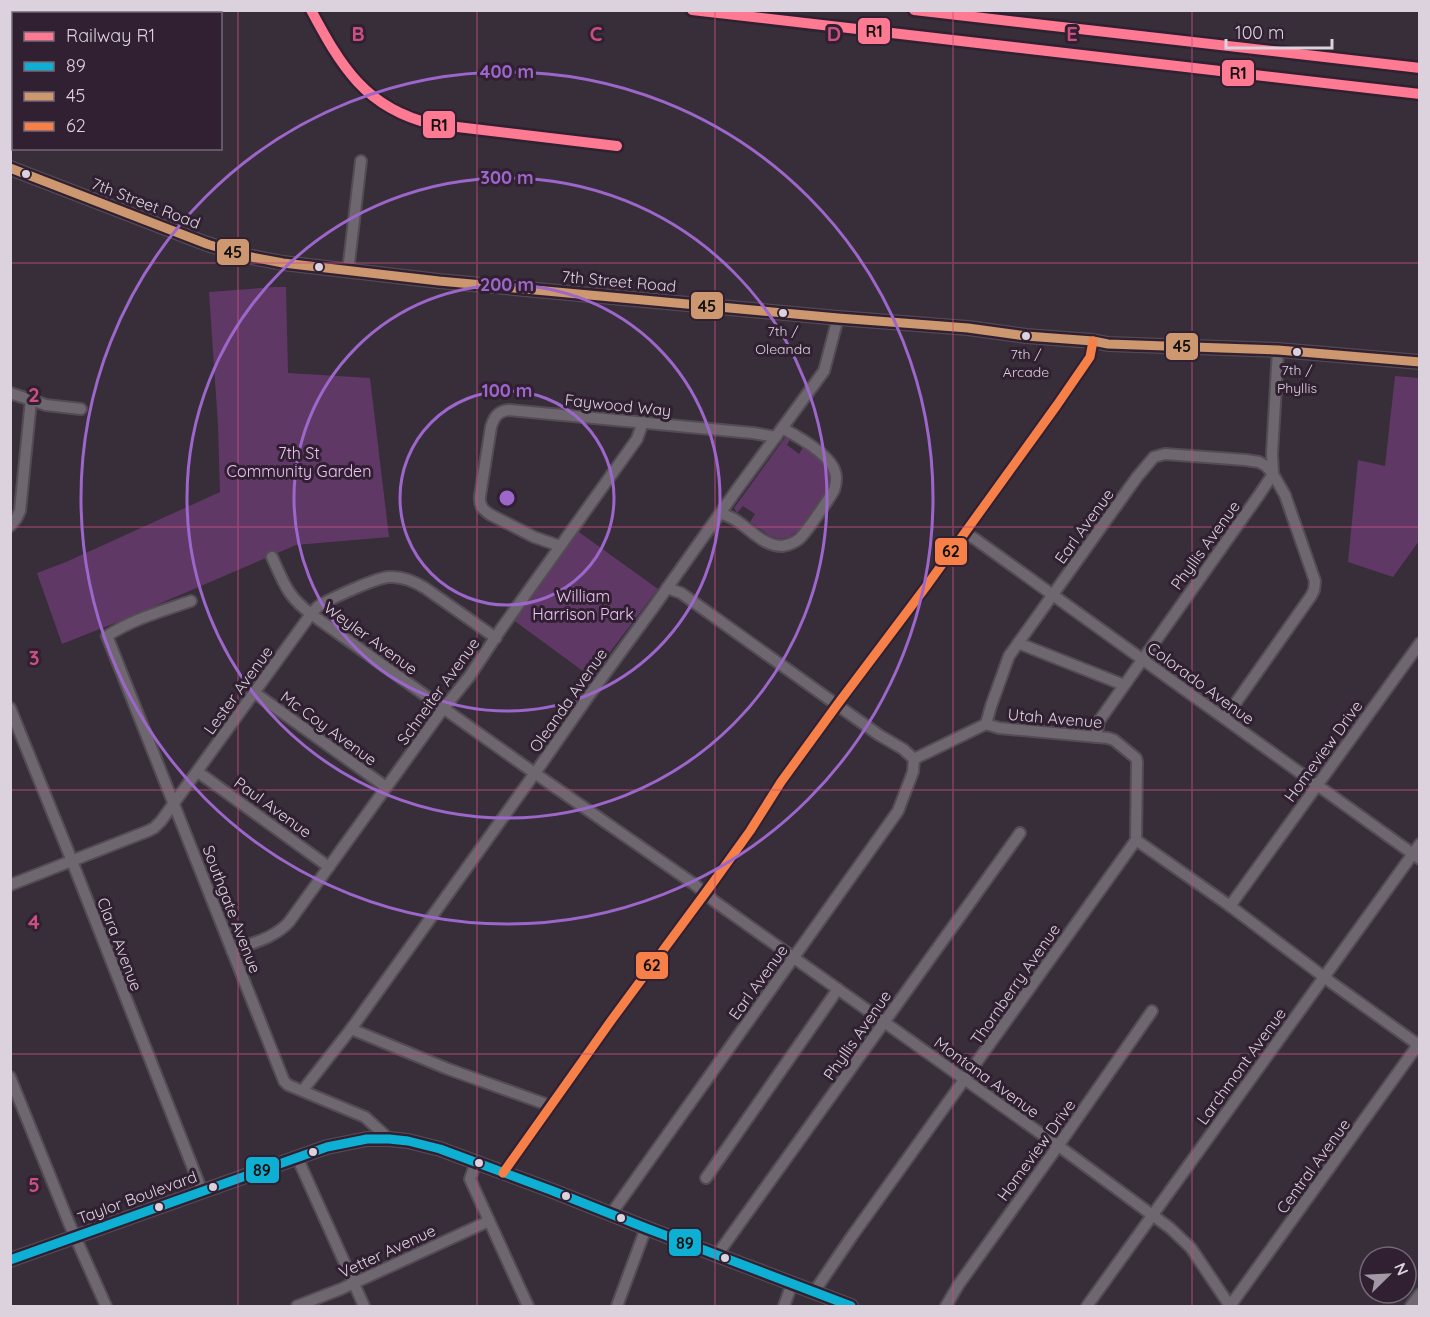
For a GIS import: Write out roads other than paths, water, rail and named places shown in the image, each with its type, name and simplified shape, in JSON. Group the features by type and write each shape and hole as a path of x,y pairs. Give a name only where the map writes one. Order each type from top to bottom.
{"main road":[{"name":"7th Street Road","path":"10,168 231,252 283,263 1126,345 1278,350 1419,362"},
{"name":"Taylor Boulevard","path":"10,1260 327,1146 367,1139 389,1139 422,1144 476,1162 851,1306"}],"street":[{"path":"348,271 361,161"},
{"name":"Oleanda Avenue","path":"303,1090 351,1029 824,371 838,318"},
{"path":"503,1173 750,831 837,705 910,609 1055,408 1090,357 1093,341"},
{"path":"1225,718 1314,590 1314,575 1285,495 1273,474 1272,454 1278,350"},
{"path":"10,393 46,405 81,409"},
{"path":"10,526 20,511 31,400"},
{"name":"Faywood Way","path":"560,546 534,537 491,515 480,505 488,440 495,416 500,412 509,410 753,433 779,433"},
{"name":"Schneiter Avenue","path":"232,951 283,928 469,677 637,439 643,422"},
{"path":"721,513 733,518 762,540 774,545 783,546 793,543 802,535 834,490 836,472 828,459 795,435 779,433"},
{"name":"Earl Avenue","path":"986,724 1009,656 1137,477 1154,457 1165,454 1246,460 1259,462 1273,474"},
{"name":"Phyllis Avenue","path":"1096,737 1098,721 1273,474"},
{"name":"Colorado Avenue","path":"965,533 1416,857"},
{"name":"Weyler Avenue","path":"272,557 287,590 311,614 705,893"},
{"name":"Lester Avenue","path":"10,885 154,828 198,772 311,614 322,604 378,580 395,577 409,580 425,588 496,638"},
{"path":"667,588 681,593 914,759"},
{"name":"Southgate Avenue","path":"191,602 132,622 107,636 284,1081 288,1085 365,1117 389,1139"},
{"path":"1018,643 1124,685"},
{"name":"Homeview Drive","path":"1230,906 1419,643"},
{"name":"Mc Coy Avenue","path":"255,693 386,787"},
{"name":"Clara Avenue","path":"10,708 202,1191"},
{"name":"Utah Avenue","path":"914,759 986,724 999,728 1114,740 1136,758 1136,840"},
{"name":"Earl Avenue","path":"611,1214 898,811 913,772 914,759"},
{"name":"Paul Avenue","path":"198,772 329,867"},
{"name":"Phyllis Avenue","path":"717,1256 1020,832"},
{"path":"1136,840 1419,1044"},
{"name":"Thornberry Avenue","path":"814,1292 1136,840"},
{"name":"Larchmont Avenue","path":"1087,1306 1324,976 1416,857 1419,844"},
{"name":"Montana Avenue","path":"705,893 1179,1235 1191,1248 1230,1306"},
{"path":"706,1178 838,989"},
{"name":"Homeview Drive","path":"946,1306 959,1284 1152,1011"},
{"path":"351,1029 448,1069 550,1106"},
{"name":"Central Avenue","path":"1230,1306 1419,1044"},
{"path":"10,1077 75,1237 106,1306"},
{"path":"297,1157 364,1306"},
{"path":"476,1162 470,1179 528,1306"},
{"name":"Vetter Avenue","path":"297,1306 354,1283 489,1221"},
{"path":"617,1306 646,1228"},
{"path":"784,1306 792,1284"},
{"path":"1411,1306 1419,1294"}],"rail line":[{"name":"R1","path":"311,10 333,49 358,82 372,96 409,117 432,124 617,146"},
{"name":"R1","path":"692,10 1420,94"},
{"name":"R1","path":"914,10 1420,68"}],"place":[{"name":"7th / Oleanda","path":"783,313"},
{"name":"7th / Arcade","path":"1026,336"},
{"name":"7th / Phyllis","path":"1297,352"}],"park label":[{"name":"7th St Community Garden","path":"299,462"},
{"name":"William Harrison Park","path":"583,605"}]}
